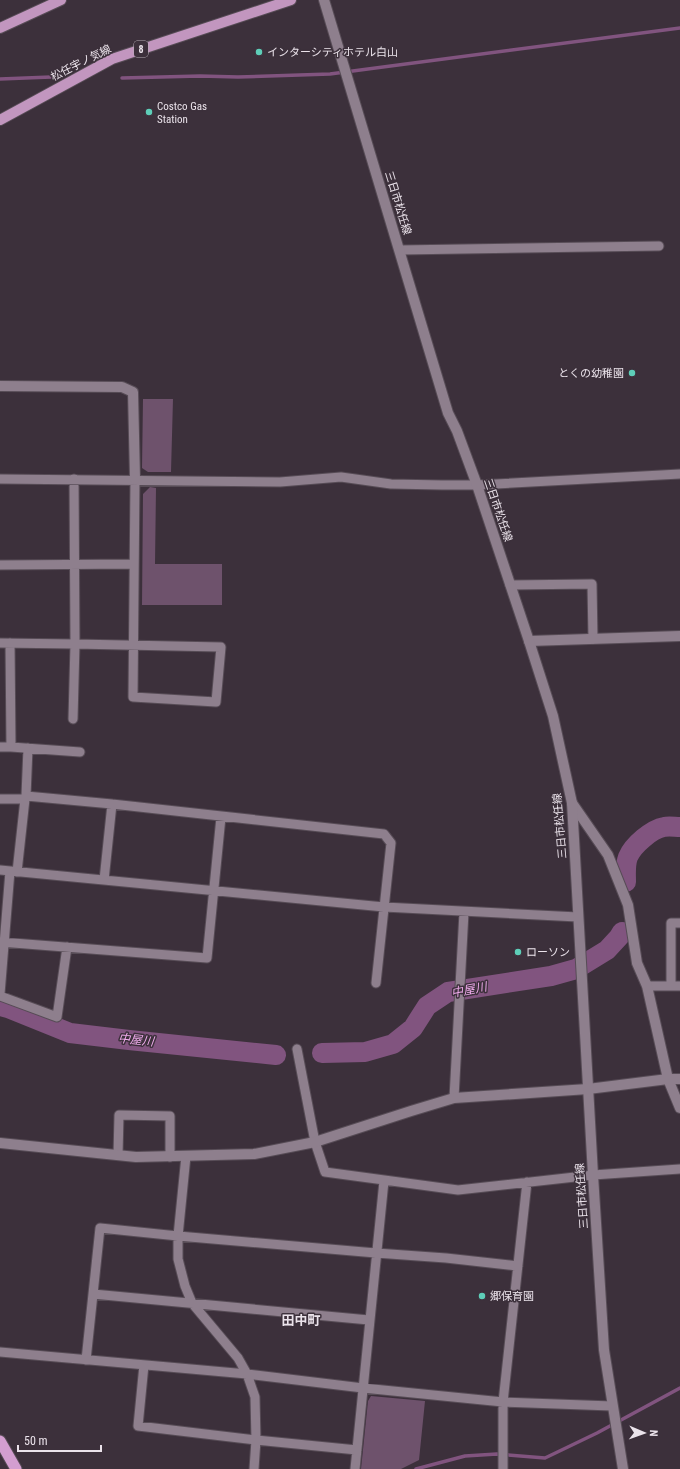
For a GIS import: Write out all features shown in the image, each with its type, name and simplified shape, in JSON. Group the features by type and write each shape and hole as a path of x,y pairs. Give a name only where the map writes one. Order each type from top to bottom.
{"highway":[{"path":"0,1441 16,1469"}],"main road":[{"path":"0,28 61,0"},
{"name":"松任宇ノ気線","path":"0,120 112,59 291,0"},
{"name":"三日市松任線","path":"324,0 448,413 457,431 477,484 553,716 572,803 580,962 604,1350 623,1469"},
{"path":"0,386 122,387 133,392 134,479"},
{"path":"529,641 680,636"},
{"path":"572,803 608,855 628,905 637,963 647,986 668,1079 680,1108"},
{"path":"0,1143 136,1157 254,1154 315,1142 454,1098 588,1089 668,1079 680,1079"}],"street":[{"path":"400,250 659,246"},
{"path":"0,479 134,479 280,482 342,476 391,484 477,484 680,474"},
{"path":"73,719 75,644 74,479"},
{"path":"0,643 10,644 75,644 134,645 221,647 216,702 133,697 134,645 134,479"},
{"path":"0,565 134,564"},
{"path":"510,585 592,584 593,639"},
{"path":"10,644 11,748"},
{"path":"0,747 80,752"},
{"path":"28,748 26,798 2,942 0,995 57,1017 67,947"},
{"path":"0,799 26,798 112,804 384,834 391,843 376,983"},
{"path":"104,880 112,804"},
{"path":"2,942 207,958 221,817"},
{"path":"0,870 384,907 578,917"},
{"path":"454,1098 464,912"},
{"path":"647,986 675,986 670,923 680,923"},
{"path":"297,1049 315,1142 325,1172 458,1190 593,1174 680,1169"},
{"path":"118,1155 120,1115 170,1116 170,1157"},
{"path":"186,1156 178,1236 178,1258 185,1286 192,1303 238,1358 247,1374 255,1397 256,1440 254,1469"},
{"path":"355,1469 384,1181"},
{"path":"503,1466 503,1402 527,1182"},
{"path":"86,1360 100,1228 178,1236 446,1258 518,1266"},
{"path":"93,1294 369,1320"},
{"path":"0,1352 247,1374 363,1388 503,1402 612,1406"},
{"path":"144,1365 138,1426 357,1450"}],"shaded area":[{"path":"143,399 173,399 171,472 148,472 142,468"},
{"path":"150,487 156,488 155,564 222,564 222,605 142,605 143,494"},
{"path":"371,1396 425,1401 419,1460 401,1469 361,1469 368,1401"}],"waterway":[{"path":"122,78 200,76 238,77 330,74 680,28"},
{"path":"0,79 51,77"},
{"name":"中屋川","path":"626,882 627,860 630,852 638,843 659,828 680,827"},
{"name":"中屋川","path":"322,1053 365,1052 393,1044 413,1028 427,1006 448,992 551,976 576,969 607,950 622,932"},
{"name":"中屋川","path":"0,1006 70,1033 276,1055"},
{"path":"416,1469 465,1456 497,1454 545,1458 597,1433 680,1388"}],"place":[{"name":"インターシティホテル白山","path":"259,52"},
{"name":"Costco Gas Station","path":"149,112"},
{"name":"とくの幼稚園","path":"632,373"},
{"name":"ローソン","path":"518,952"},
{"name":"郷保育園","path":"482,1296"}],"district":[{"name":"田中町","path":"301,1320"}]}
